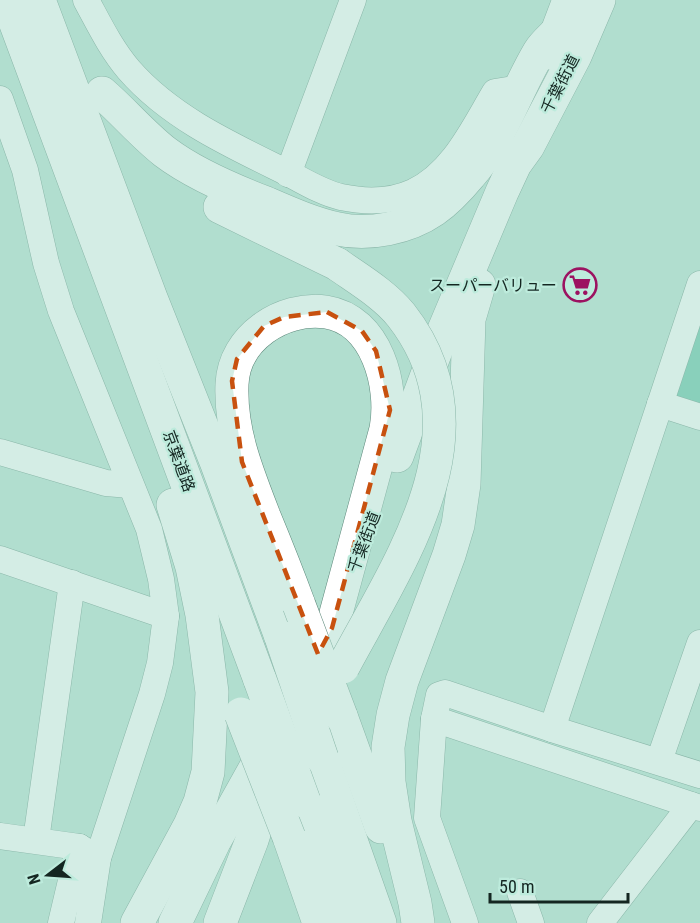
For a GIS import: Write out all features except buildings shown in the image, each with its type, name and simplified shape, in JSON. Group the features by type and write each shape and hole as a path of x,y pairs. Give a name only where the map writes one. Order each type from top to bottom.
{"highway":[{"name":"京葉道路","path":"7,0 349,923"},
{"name":"京葉道路","path":"39,0 281,637 380,923"},
{"path":"53,0 75,47 102,93 138,142 161,166 192,190 222,208 337,264 385,299 400,313 418,339 429,362 440,419 434,477 425,507 414,535 344,667 297,747 276,766"},
{"name":"千葉街道","path":"515,164 518,141 569,0"},
{"name":"千葉街道","path":"220,923 252,840 276,766 332,628 441,337 515,164 528,146 562,81 599,0"},
{"path":"102,93 167,154 202,175 248,197 339,230 360,231 388,228 412,222 435,209 472,174 494,139 539,50 557,32"},
{"path":"417,923 415,903 395,821 389,782 388,747 402,681 458,525 464,484 469,319 488,252 486,228"},
{"path":"101,251 106,296 192,567 202,615 212,692 208,772 200,802 137,923"},
{"path":"175,923 214,842 332,628 386,429 390,410 383,371 376,351 362,331 347,320 327,312 309,312 284,317 264,326 251,338 237,359 232,381 232,410 243,462 299,605 341,716 417,923"},
{"path":"202,615 289,837 319,923"},
{"path":"233,923 249,869 252,840"}],"street":[{"path":"86,0 108,42 128,69 151,93 210,135 339,197 376,201 413,192 429,183 444,170 470,134 495,92 521,88"},
{"path":"288,174 353,0"},
{"path":"0,99 25,170 46,263 61,311 129,485 149,529 161,579 166,616 160,663 152,694 61,923"},
{"path":"552,729 700,284"},
{"path":"660,404 700,417"},
{"path":"0,452 106,483 129,485"},
{"path":"0,559 166,616"},
{"path":"36,840 72,583"},
{"path":"659,761 699,650"},
{"path":"465,923 427,818 434,719 439,695 445,693 700,775"},
{"path":"434,719 696,806 600,923"},
{"path":"0,836 36,840 88,853"},
{"path":"88,853 88,923"},
{"path":"520,891 531,923"}],"highlighted area":[{"path":"327,312 362,331 376,351 390,410 332,628 318,654 242,462 232,381 237,359 264,326 284,317"}],"green space":[{"path":"700,311 700,410 678,403 674,392"}],"place":[{"name":"スーパーバリュー","path":"580,285"}]}
